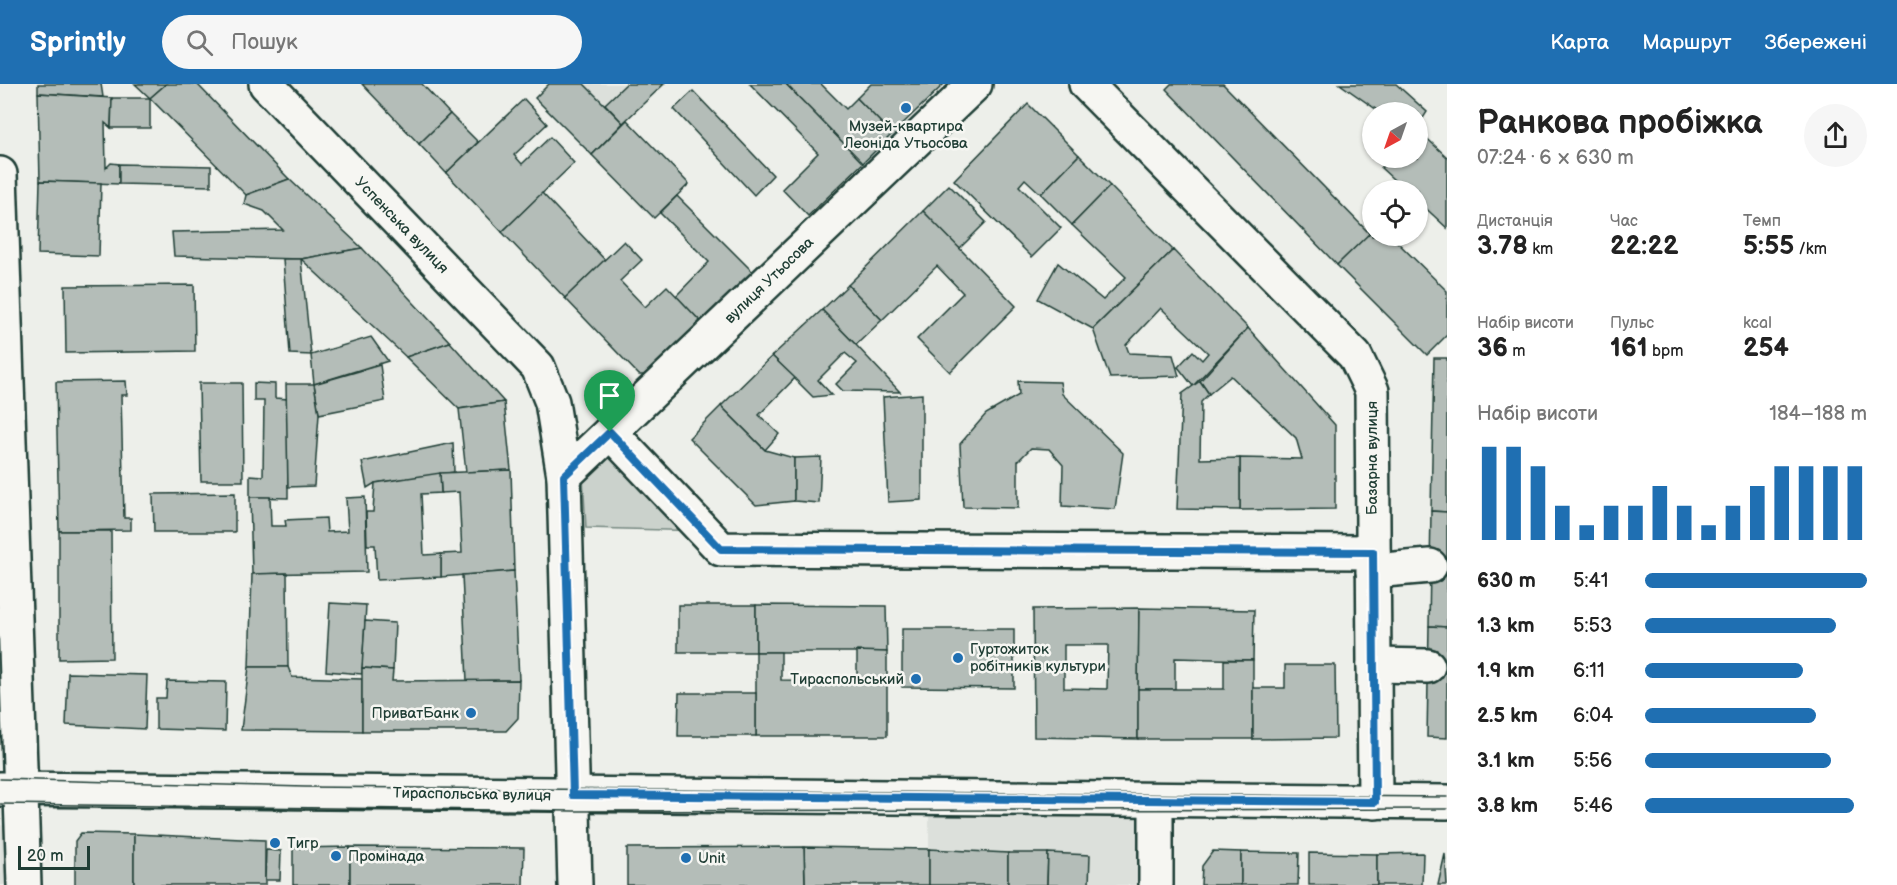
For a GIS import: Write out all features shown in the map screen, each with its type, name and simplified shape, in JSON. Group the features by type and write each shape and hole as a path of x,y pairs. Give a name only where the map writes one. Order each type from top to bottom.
{"street":[{"name":"Успенська вулиця","path":"266,84 538,367 552,402 564,476"},
{"name":"вулиця Утьосова","path":"564,476 975,84"},
{"name":"Базарна вулиця","path":"1086,84 1355,356 1372,391 1375,802"},
{"path":"0,174 11,790 24,885"},
{"path":"610,432 721,549 1373,562 1430,566"},
{"path":"564,476 575,885"},
{"path":"1374,665 1428,666"},
{"name":"Тираспольська вулиця","path":"11,790 1447,802"},
{"path":"1156,800 1156,885"}],"shaded area":[{"path":"584,84 664,84 623,123"},
{"path":"620,441 705,531 586,528 583,477"},
{"path":"929,804 1148,807 1149,885 929,885"},
{"path":"0,825 8,826 13,885 0,885"}],"building":[{"path":"38,84 101,84 103,97 38,93"},
{"path":"135,84 166,84 150,98"},
{"path":"166,84 197,84 289,179 246,195 150,98"},
{"path":"362,84 422,84 450,114 419,144"},
{"path":"549,84 584,84 623,123 592,155 535,98"},
{"path":"626,84 664,84 623,123 605,104"},
{"path":"750,84 786,84 863,163 808,216 782,189 818,153"},
{"path":"786,84 821,84 846,109 857,98 892,134 863,163"},
{"path":"871,84 944,84 892,134 857,98"},
{"path":"1171,84 1223,84 1362,226 1362,242 1337,265 1166,89"},
{"path":"1340,84 1396,84 1416,102 1366,102"},
{"path":"693,91 773,175 754,195 674,109"},
{"path":"38,93 112,98 111,128 105,123 106,168 111,163 119,164 119,184 40,181"},
{"path":"112,98 150,98 150,128 111,128"},
{"path":"524,99 547,124 514,155 522,164 550,137 574,163 502,232 446,173"},
{"path":"1028,104 1079,155 1041,194 1025,179 1019,186 1061,228 1032,257 954,180"},
{"path":"450,114 478,142 446,173 419,144"},
{"path":"627,120 689,184 654,218 592,155"},
{"path":"1428,139 1447,157 1447,228 1428,210 1428,180 1394,180 1381,168 1428,168"},
{"path":"1079,155 1110,186 1072,225 1041,194"},
{"path":"119,164 211,166 211,186 119,184"},
{"path":"289,179 362,248 301,259 174,256 172,232 283,230 264,211 244,204 246,195"},
{"path":"40,181 101,183 99,256 38,254"},
{"path":"949,185 986,222 959,249 923,211"},
{"path":"1110,186 1173,250 1093,329 1038,299 1058,263 1103,300 1126,277 1072,225"},
{"path":"542,193 605,260 565,298 502,232"},
{"path":"677,196 753,272 702,323 676,296 709,262 660,213"},
{"path":"923,211 1016,306 950,372 917,339 963,293 937,266 882,320 848,285"},
{"path":"624,241 642,260 620,281 645,307 667,286 702,323 650,375 639,375 565,298"},
{"path":"1362,241 1362,246 1401,246 1447,291 1447,335 1427,355 1337,265"},
{"path":"362,248 450,342 406,357 301,259"},
{"path":"1173,250 1248,328 1193,386 1178,367 1193,351 1202,360 1208,353 1161,308 1126,345 1129,353 1173,355 1179,376 1110,378 1093,329"},
{"path":"283,259 301,259 311,355 290,354"},
{"path":"194,285 195,351 66,353 65,286"},
{"path":"848,285 882,320 856,345 822,310"},
{"path":"822,310 900,392 843,391 836,384 857,363 845,353 818,380 832,395 813,397 772,356"},
{"path":"1248,328 1335,425 1335,509 1240,510 1240,458 1302,459 1296,438 1231,376 1209,394 1200,381"},
{"path":"371,337 388,361 314,384 311,355"},
{"path":"450,342 504,402 459,409 406,357"},
{"path":"772,356 795,378 759,415 779,434 765,450 721,406"},
{"path":"1434,358 1447,358 1447,512 1431,511"},
{"path":"380,365 385,401 319,414 314,384"},
{"path":"126,381 127,395 121,395 124,518 131,518 131,530 59,531 56,382"},
{"path":"1018,381 1060,382 1062,394 1123,453 1115,509 1062,506 1063,465 1049,449 1031,448 1018,461 1018,508 963,507 960,444 986,414 1019,395"},
{"path":"1200,381 1209,394 1201,402 1200,459 1240,458 1240,510 1177,509 1182,394"},
{"path":"199,383 242,383 243,481 201,481"},
{"path":"254,383 275,384 275,398 288,399 288,498 250,497 250,475 263,476 264,401 254,401"},
{"path":"286,384 314,384 319,414 314,486 288,487"},
{"path":"922,394 922,500 888,502 883,397"},
{"path":"504,402 511,470 466,472 459,409"},
{"path":"721,406 765,450 794,458 794,501 756,505 689,438"},
{"path":"453,443 454,472 375,483 367,488 362,462"},
{"path":"821,457 819,503 794,501 794,458"},
{"path":"511,470 514,571 441,577 441,554 462,553 459,492 441,493 440,473"},
{"path":"440,473 441,493 421,494 424,555 441,554 441,577 377,580 375,545 367,545 366,512 373,512 375,483"},
{"path":"235,493 235,532 154,532 153,494"},
{"path":"250,497 270,497 271,526 286,526 285,520 326,518 327,532 348,531 346,498 365,497 367,572 252,574"},
{"path":"1431,511 1447,512 1447,627 1429,626"},
{"path":"59,531 111,531 112,658 59,659"},
{"path":"514,571 519,680 467,681 462,575"},
{"path":"287,573 288,667 249,667 252,574"},
{"path":"330,603 366,605 362,674 326,671"},
{"path":"678,605 756,605 756,652 678,652"},
{"path":"756,605 886,606 887,652 756,652"},
{"path":"1139,608 1138,739 1034,737 1033,609","holes":["1064,645 1108,645 1107,689 1064,688"]},
{"path":"1139,608 1254,610 1253,660 1175,658 1175,689 1138,689"},
{"path":"365,621 395,623 393,670 362,668"},
{"path":"1429,626 1447,627 1447,738 1427,737"},
{"name":"Гуртожиток робітників культури","path":"902,629 1014,629 1014,688 902,687"},
{"path":"857,651 887,652 887,736 756,736 756,652 781,652 781,680 857,681"},
{"path":"1224,660 1253,660 1253,739 1138,739 1138,689 1224,689"},
{"path":"1285,665 1335,665 1336,738 1253,739 1253,688 1285,688"},
{"path":"249,667 288,667 292,677 362,679 362,731 241,730"},
{"path":"362,668 393,670 392,681 519,680 518,718 506,731 362,731"},
{"path":"68,673 147,675 145,729 66,725"},
{"path":"167,681 226,682 225,731 156,729 156,698 166,698"},
{"path":"679,693 756,693 756,736 678,736"},
{"path":"81,833 134,834 134,885 75,885 75,841"},
{"path":"134,834 265,840 265,885 134,885"},
{"path":"350,847 350,885 293,885 293,848"},
{"path":"350,847 524,848 523,885 350,885"},
{"path":"804,847 929,849 929,885 805,885"},
{"path":"804,847 805,885 627,885 627,848"},
{"path":"929,849 1008,853 1008,885 929,885"},
{"path":"266,850 281,851 280,880 265,880"},
{"path":"1213,851 1241,852 1241,885 1201,885 1202,866"},
{"path":"1241,852 1299,853 1298,885 1241,885"},
{"path":"1008,853 1048,853 1047,885 1008,885"},
{"path":"1048,853 1090,855 1089,885 1047,885"},
{"path":"1309,853 1377,854 1377,885 1309,885"},
{"path":"1423,853 1422,885 1377,885 1377,854"},
{"path":"1445,854 1447,885 1438,885"}],"tram line":[{"path":"0,779 305,787 1447,797"},
{"path":"0,804 573,811 1447,809"}],"place":[{"name":"Музей-квартира Леоніда Утьосова","path":"906,108"},
{"name":"Гуртожиток робітників культури","path":"958,658"},
{"name":"Тираспольський","path":"916,679"},
{"name":"ПриватБанк","path":"471,713"},
{"name":"Тигр","path":"275,843"},
{"name":"Промінада","path":"336,856"},
{"name":"Unit","path":"686,858"}],"route":[{"path":"610,432 721,549 1373,552 1375,802 573,795 564,476 610,432"}]}
